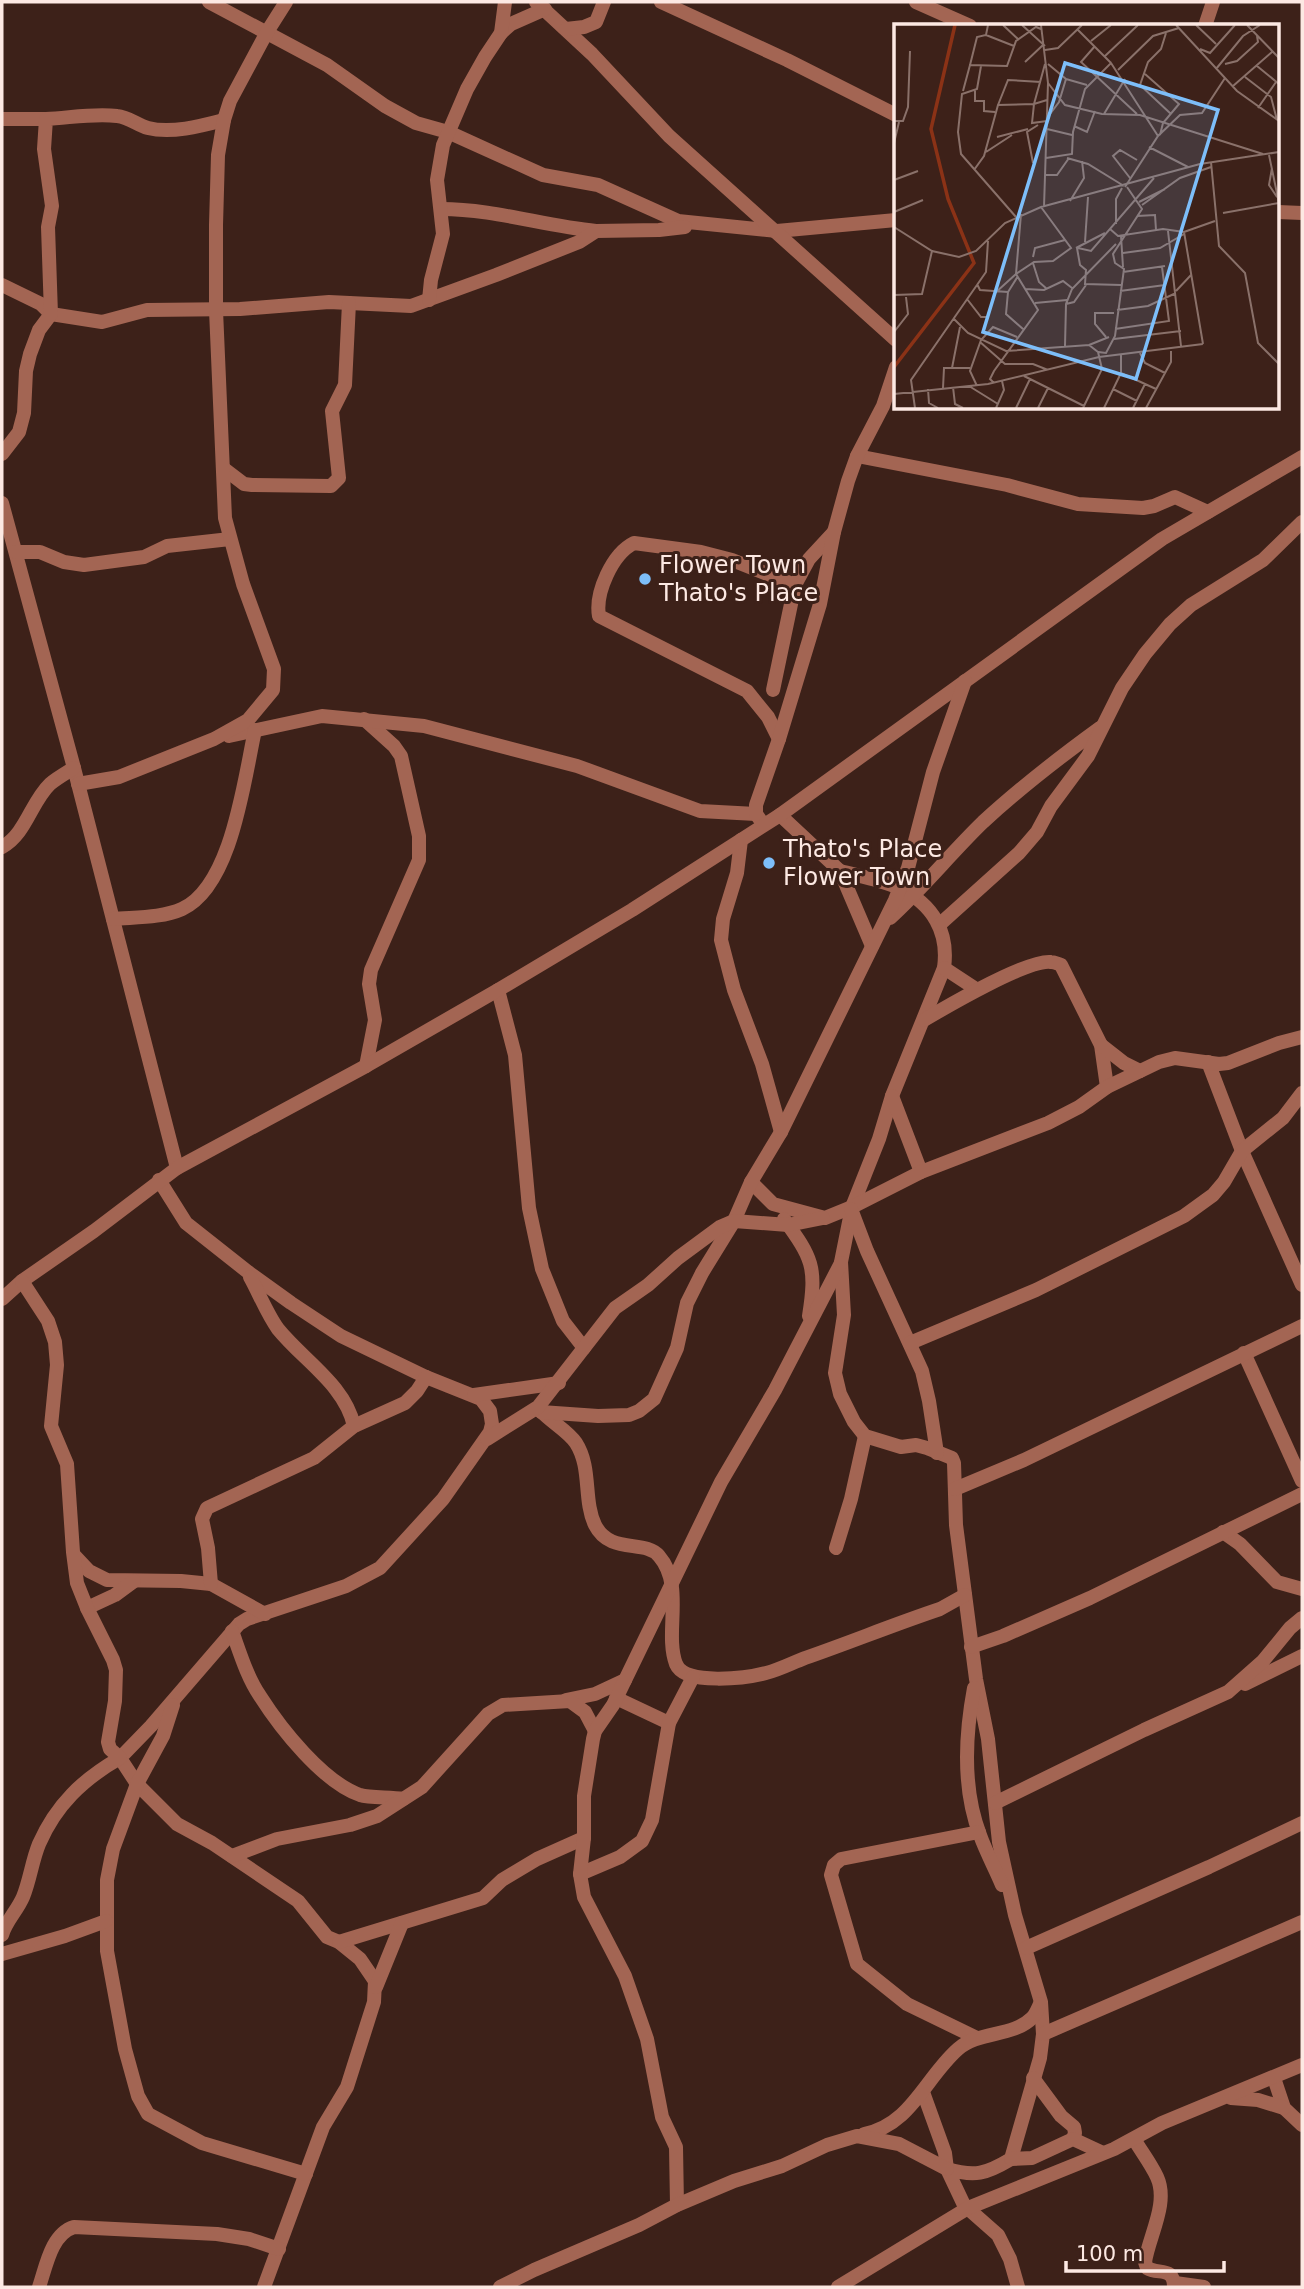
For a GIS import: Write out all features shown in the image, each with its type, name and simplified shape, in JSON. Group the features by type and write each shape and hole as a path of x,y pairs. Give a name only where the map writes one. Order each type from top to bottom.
{"street":[{"path":"209,2 327,65 384,106 415,123 448,132 543,176 598,185 678,222 777,231 894,220"},
{"path":"78,784 119,777 214,739 248,720 273,690 275,679 225,518 216,310 218,155 230,101 286,2"},
{"path":"501,33 505,2"},
{"path":"566,29 584,27 596,22 604,2"},
{"path":"661,2 894,114"},
{"path":"916,2 966,24"},
{"path":"1206,24 1213,2"},
{"path":"429,300 431,280 443,234 437,180 439,161 448,132 485,57 501,33 541,6 669,136 894,338"},
{"path":"2,119 117,116 152,129 170,130 224,120"},
{"path":"2,454 19,432 24,413 26,371 30,354 39,330 51,314 48,228 52,206 44,149 46,119"},
{"path":"441,209 467,209 533,223 596,231 659,230 707,224"},
{"path":"1280,212 1302,213"},
{"path":"2,285 41,304 51,314 102,322 147,310 216,310 329,302 411,306 579,242 596,231"},
{"path":"223,468 244,484 252,485 331,486 340,478 332,411 333,404 345,385 349,303"},
{"path":"2,1299 22,1281 177,1168 366,1066 498,990 632,911 741,841 760,819 758,796 779,739 820,604 834,532 857,456 883,406 894,373"},
{"path":"857,456 1007,485 1078,503 1143,508 1175,497 1208,512"},
{"path":"214,739 321,716 424,726 577,766 700,811 760,819 780,815 1162,539 1302,457"},
{"path":"2,503 74,768 177,1168"},
{"path":"939,926 1037,832 1051,806 1088,755 1101,727 1145,654 1170,624 1191,605 1264,560 1302,522"},
{"path":"773,690 795,585 809,559 834,532"},
{"path":"16,552 40,552 64,562 84,565 144,557 167,545 230,539"},
{"path":"779,739 768,717 747,691 604,620 597,609 607,576 619,556 634,544 701,552 732,560 795,585"},
{"path":"539,1409 598,1416 629,1415 654,1399 677,1348 687,1303 734,1221 751,1182 781,1132 908,868 933,772 965,681"},
{"path":"747,691 773,690 796,683"},
{"path":"364,719 394,746 401,756 420,850 419,860 371,970 369,984 375,1020 366,1066"},
{"path":"883,924 912,898 985,820 1101,727"},
{"path":"113,919 169,914 191,905 209,887 230,845 256,730"},
{"path":"2,847 9,843 22,826 49,785 74,768"},
{"path":"780,815 841,871 872,946"},
{"path":"741,841 737,873 723,919 721,940 734,990 762,1064 781,1132"},
{"path":"841,871 899,888 931,912 943,934 946,951 944,968 892,1096 879,1139 852,1208 841,1262 844,1315 835,1373 840,1394 854,1422 865,1436 880,1443 901,1447 916,1445 952,1458 954,1462 954,1503 971,1647 988,1739 999,1842 1015,1915"},
{"path":"923,1020 976,989 1035,964 1050,961 1062,965 1101,1045 1107,1087"},
{"path":"944,968 976,989"},
{"path":"498,990 515,1055 529,1208 542,1269 563,1321 584,1348"},
{"path":"484,1442 539,1409 615,1308 648,1285 706,1237 734,1221 788,1225 825,1218 852,1208 921,1172 1048,1123 1079,1107 1107,1087 1140,1071 1175,1058 1228,1063 1302,1037"},
{"path":"1101,1045 1124,1063 1140,1071"},
{"path":"1208,1062 1242,1151 1302,1285"},
{"path":"910,1343 1036,1290 1184,1216 1213,1195 1242,1151 1283,1118 1302,1093"},
{"path":"892,1096 921,1172"},
{"path":"2,1935 6,1923 22,1900 39,1845 55,1815 75,1789 103,1767 120,1758 176,1698 232,1631 247,1619 346,1586 380,1568 443,1499 484,1442 492,1424 490,1411 481,1399 426,1377 341,1336 248,1272 186,1223 159,1180"},
{"path":"751,1182 773,1203 809,1254 813,1271 813,1292 807,1327"},
{"path":"773,1203 825,1218"},
{"path":"852,1208 867,1251 922,1371 937,1453"},
{"path":"677,2205 676,2147 662,2117 647,2039 625,1976 584,1897 580,1874 584,1838 584,1796 595,1731 616,1698 721,1482 775,1390 841,1262"},
{"path":"248,1272 277,1327 337,1392 350,1409 354,1426"},
{"path":"22,1281 48,1321 55,1342 57,1365 51,1426 67,1464 73,1552 78,1583 116,1670 115,1701 108,1742 110,1749 120,1758 137,1784 177,1824 232,1856 298,1900 327,1937 339,1942 360,1959 376,1987"},
{"path":"955,1489 1024,1460 1302,1326"},
{"path":"1244,1353 1302,1481"},
{"path":"211,1584 202,1519 207,1508 314,1458 354,1426 405,1402 417,1391 426,1377"},
{"path":"474,1395 559,1383"},
{"path":"539,1409 576,1443 585,1469 594,1523 601,1535 613,1543 654,1551 660,1557 671,1584 673,1650 677,1666 682,1673 693,1677 732,1679 766,1673 940,1609 965,1595"},
{"path":"836,1548 844,1529 865,1436"},
{"path":"971,1647 1090,1598 1302,1494"},
{"path":"1223,1532 1240,1544 1277,1582 1302,1589"},
{"path":"73,1552 89,1571 107,1580 211,1584 265,1614"},
{"path":"87,1608 115,1595 135,1580"},
{"path":"1228,1692 1262,1661 1302,1618"},
{"path":"232,1631 259,1695 282,1727 321,1770 352,1792 403,1800"},
{"path":"995,1803 1302,1656"},
{"path":"580,1874 620,1857 642,1841 652,1820 670,1723 693,1677"},
{"path":"976,1679 967,1725 966,1766 979,1832 1015,1915 1041,2003 1043,2034 1040,2058 1011,2159"},
{"path":"232,1856 277,1839 350,1825 377,1816 422,1787 495,1708 515,1704 526,1706 595,1694 625,1680"},
{"path":"176,1698 163,1736 137,1784 113,1849 107,1880 107,1951 125,2049 138,2096 148,2114 202,2143 306,2174"},
{"path":"616,1698 670,1723"},
{"path":"565,1700 582,1708 595,1731"},
{"path":"1026,1948 1302,1823"},
{"path":"977,2038 907,2004 857,1964 831,1875 834,1865 841,1858 979,1832"},
{"path":"339,1942 483,1898 502,1880 537,1859 584,1838"},
{"path":"2,1948 2,1954 65,1937 106,1921"},
{"path":"1043,2034 1302,1922"},
{"path":"264,2287 323,2127 346,2087 374,2002 376,1987 402,1923"},
{"path":"500,2287 734,2181 782,2166 827,2145 886,2127 903,2115 959,2047 977,2038 1019,2026 1032,2018 1041,2003"},
{"path":"838,2287 968,2208 1302,2065"},
{"path":"857,2136 899,2144 947,2169 963,2174 978,2175 1011,2159 1032,2158 1073,2139 1076,2130 1061,2116 1033,2078"},
{"path":"1273,2078 1284,2108"},
{"path":"923,2092 945,2153 947,2169 968,2208 998,2235 1010,2259 1018,2287"},
{"path":"1226,2098 1258,2100 1284,2108 1302,2125"},
{"path":"1073,2139 1101,2152"},
{"path":"1134,2139 1157,2177 1161,2189 1146,2258 1147,2268 1151,2271 1164,2270 1175,2285 1204,2287"},
{"path":"38,2287 56,2241 62,2232 74,2227 217,2234 249,2239 279,2249"}],"place":[{"name":"Flower Town Thato's Place","path":"645,579"},
{"name":"Thato's Place Flower Town","path":"769,863"}]}
